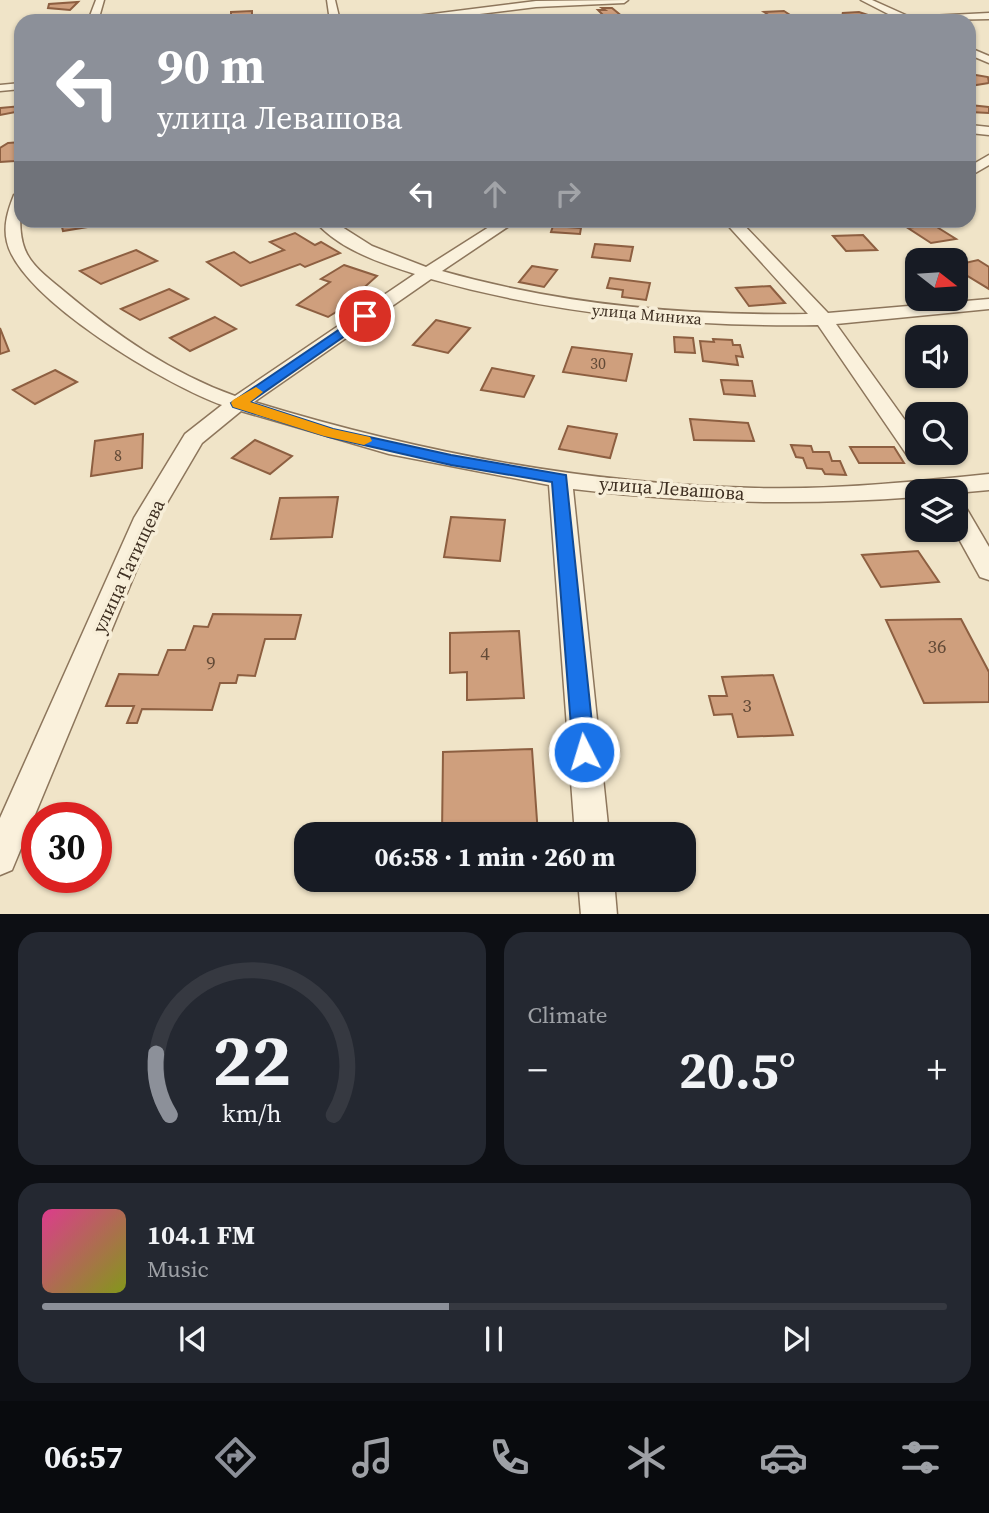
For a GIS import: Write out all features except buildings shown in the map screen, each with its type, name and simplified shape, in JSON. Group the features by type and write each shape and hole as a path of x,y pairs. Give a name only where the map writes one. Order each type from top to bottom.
{"street":[{"path":"450,14 535,2 624,0"},
{"path":"865,0 894,14"},
{"path":"535,2 544,12"},
{"name":"улица Левашова","path":"14,206 4,232 19,263 87,321 179,380 329,433 451,460 560,478 726,495 905,490"},
{"name":"улица Миниха","path":"334,228 370,251 428,273 534,300 617,314 687,319 822,319 989,304"},
{"name":"улица Татищева","path":"0,858 146,518 193,439 239,403 498,228"},
{"path":"737,228 822,319 905,436"},
{"path":"560,478 591,822"},
{"name":"улица Левашова","path":"968,485 989,482"},
{"path":"968,533 989,570"},
{"path":"597,892 599,914"}],"slow traffic":[{"path":"256,392 239,403 329,433 364,441"}],"route":[{"path":"365,316 239,403 329,433 451,460 560,478 584,752"}]}
